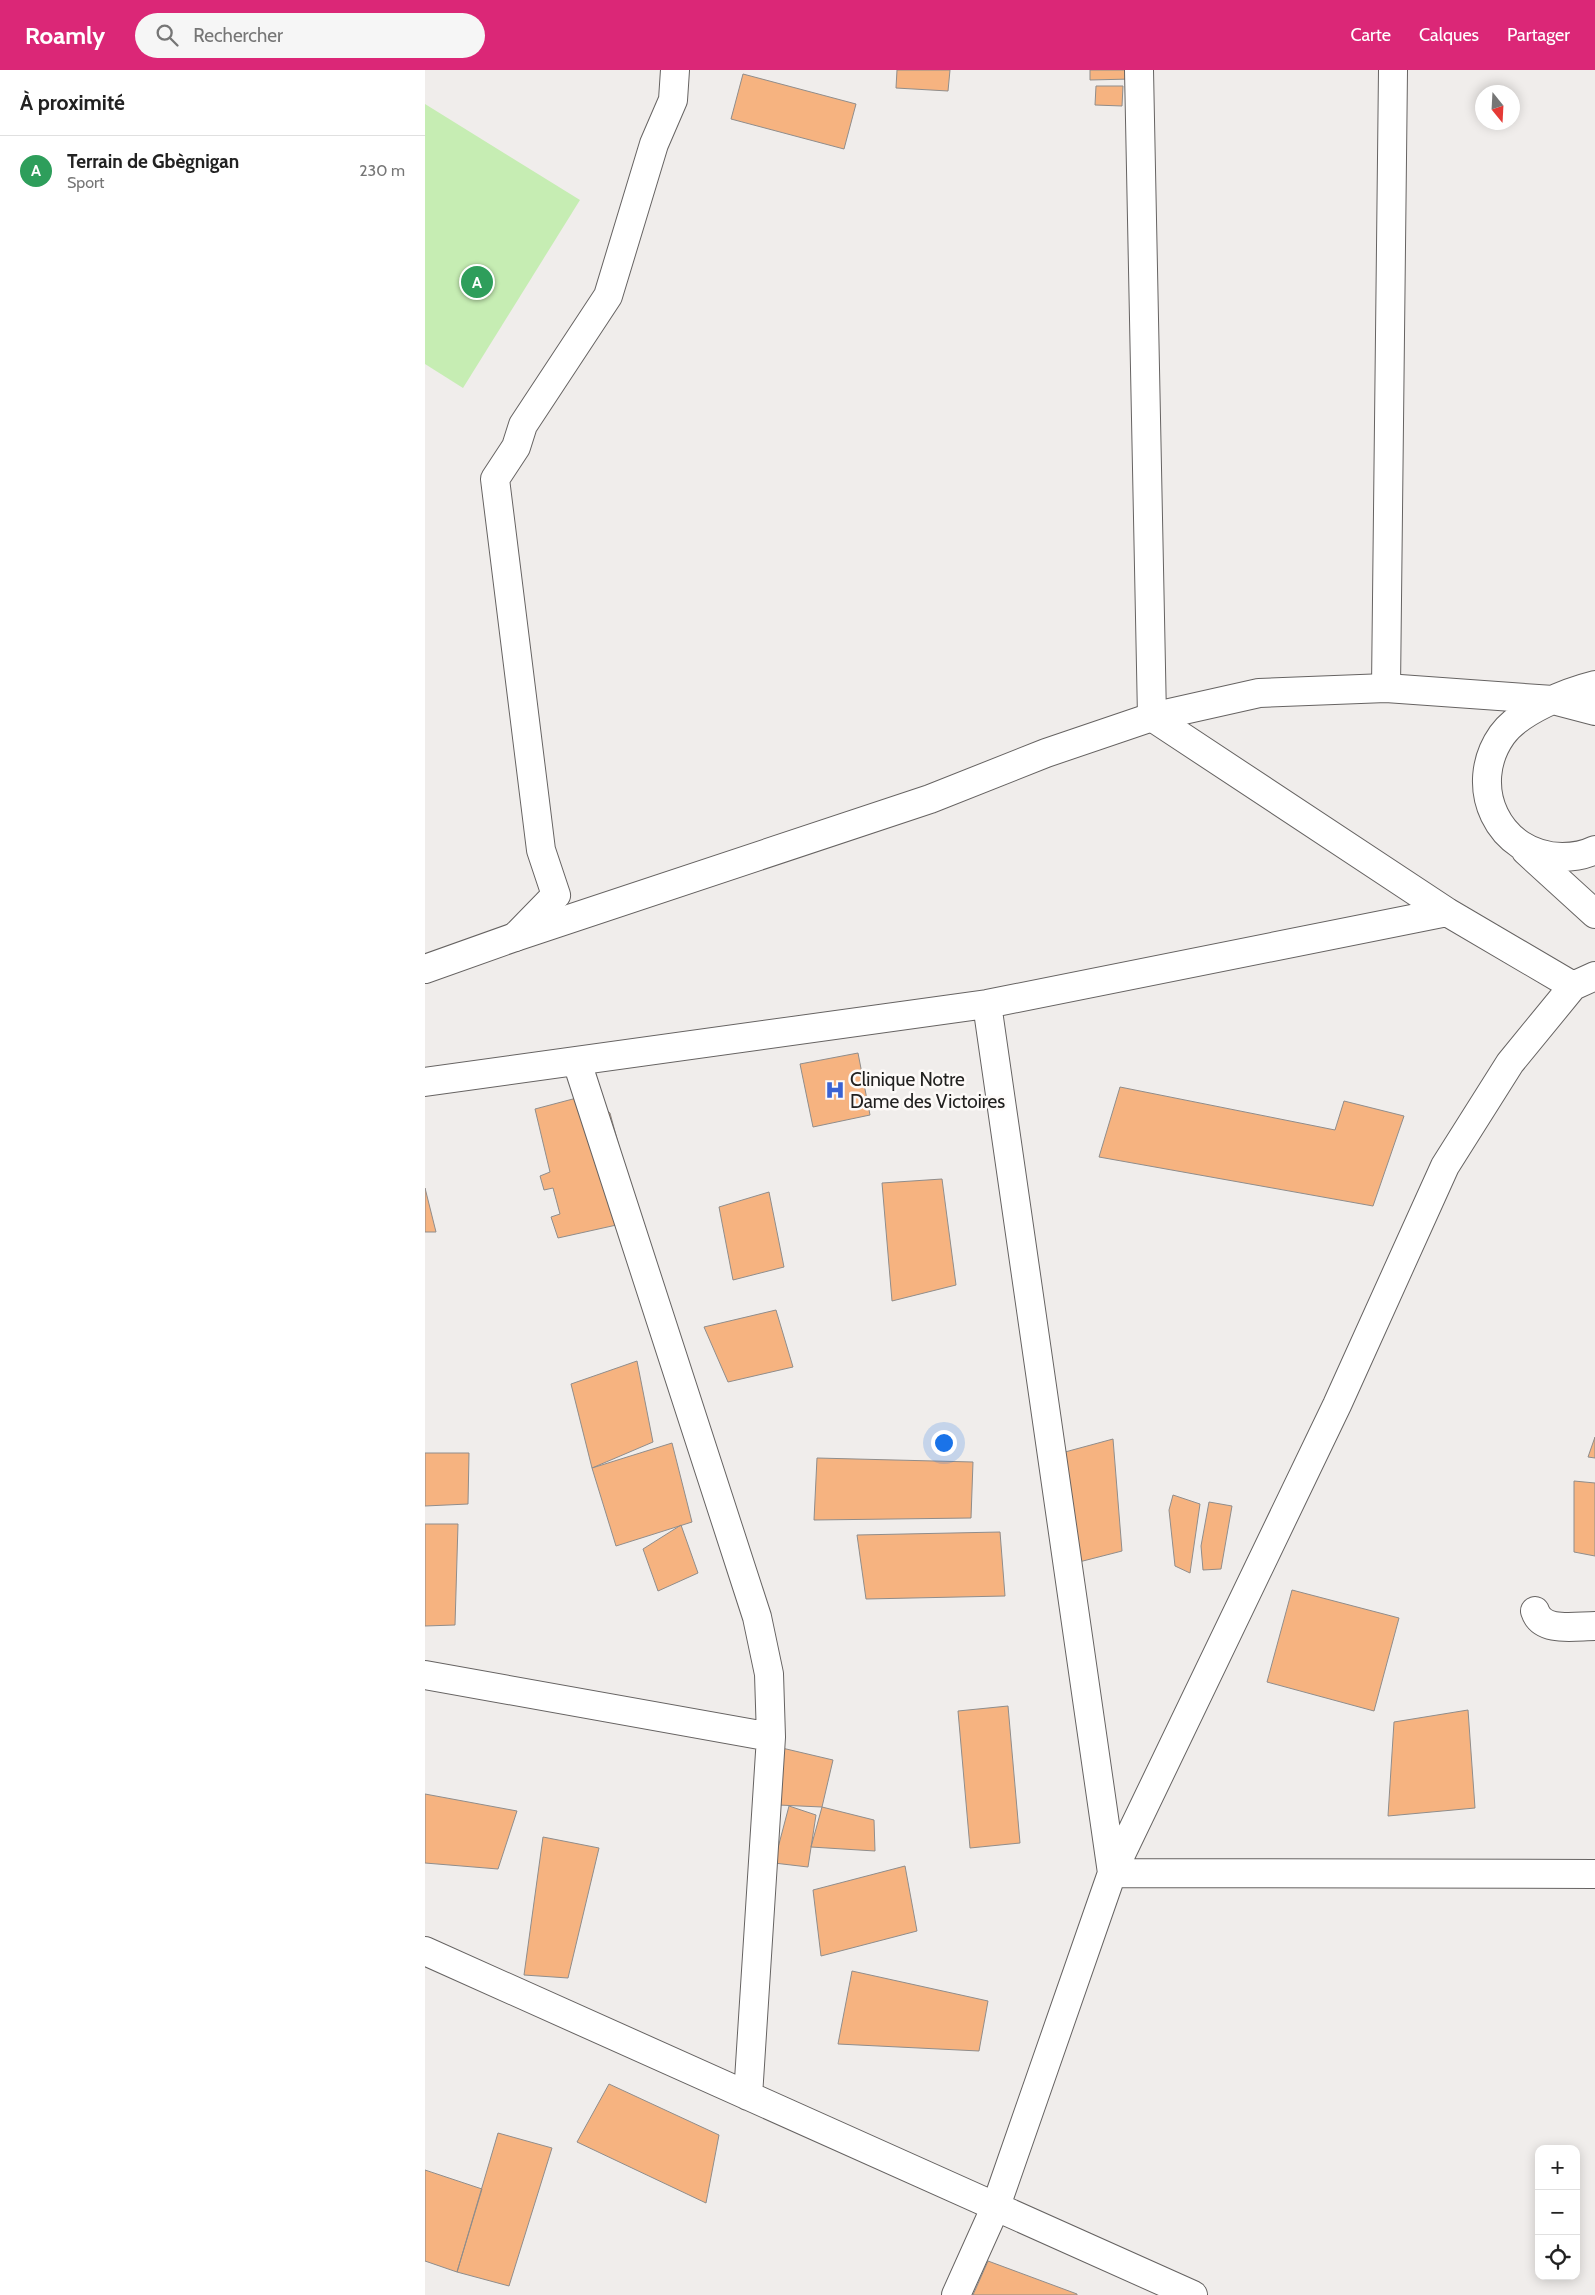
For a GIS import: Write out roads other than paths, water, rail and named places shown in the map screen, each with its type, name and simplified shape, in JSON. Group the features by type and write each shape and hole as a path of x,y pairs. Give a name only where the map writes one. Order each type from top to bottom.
{"street":[{"path":"515,937 556,895 541,850 495,478 516,448 523,425 608,296 654,144 673,100 675,70"},
{"path":"1139,70 1152,717"},
{"path":"1386,688 1393,70"},
{"path":"1595,685 1553,700 1517,719 1503,734 1493,750 1487,770 1487,789 1491,809 1501,827 1595,914"},
{"path":"425,969 515,937 930,799 1046,753 1152,717 1259,693 1386,688 1553,700 1595,710"},
{"path":"956,2295 996,2206 1112,1873 1337,1405 1445,1166 1510,1063 1584,981 1447,912 1152,717"},
{"path":"1515,841 1533,851 1553,856 1572,857 1595,850"},
{"path":"425,1082 987,1004 1447,912"},
{"path":"987,1004 1112,1873"},
{"path":"577,1062 757,1617 769,1674 771,1737 748,2096"},
{"path":"1535,1611 1537,1620 1545,1626 1595,1626"},
{"path":"425,1675 771,1737"},
{"path":"1112,1873 1595,1874"},
{"path":"425,1951 1193,2295"}],"place":[{"name":"Terrain de Gbègnigan","path":"477,282"},
{"name":"Clinique Notre Dame des Victoires","path":"835,1090"}]}
